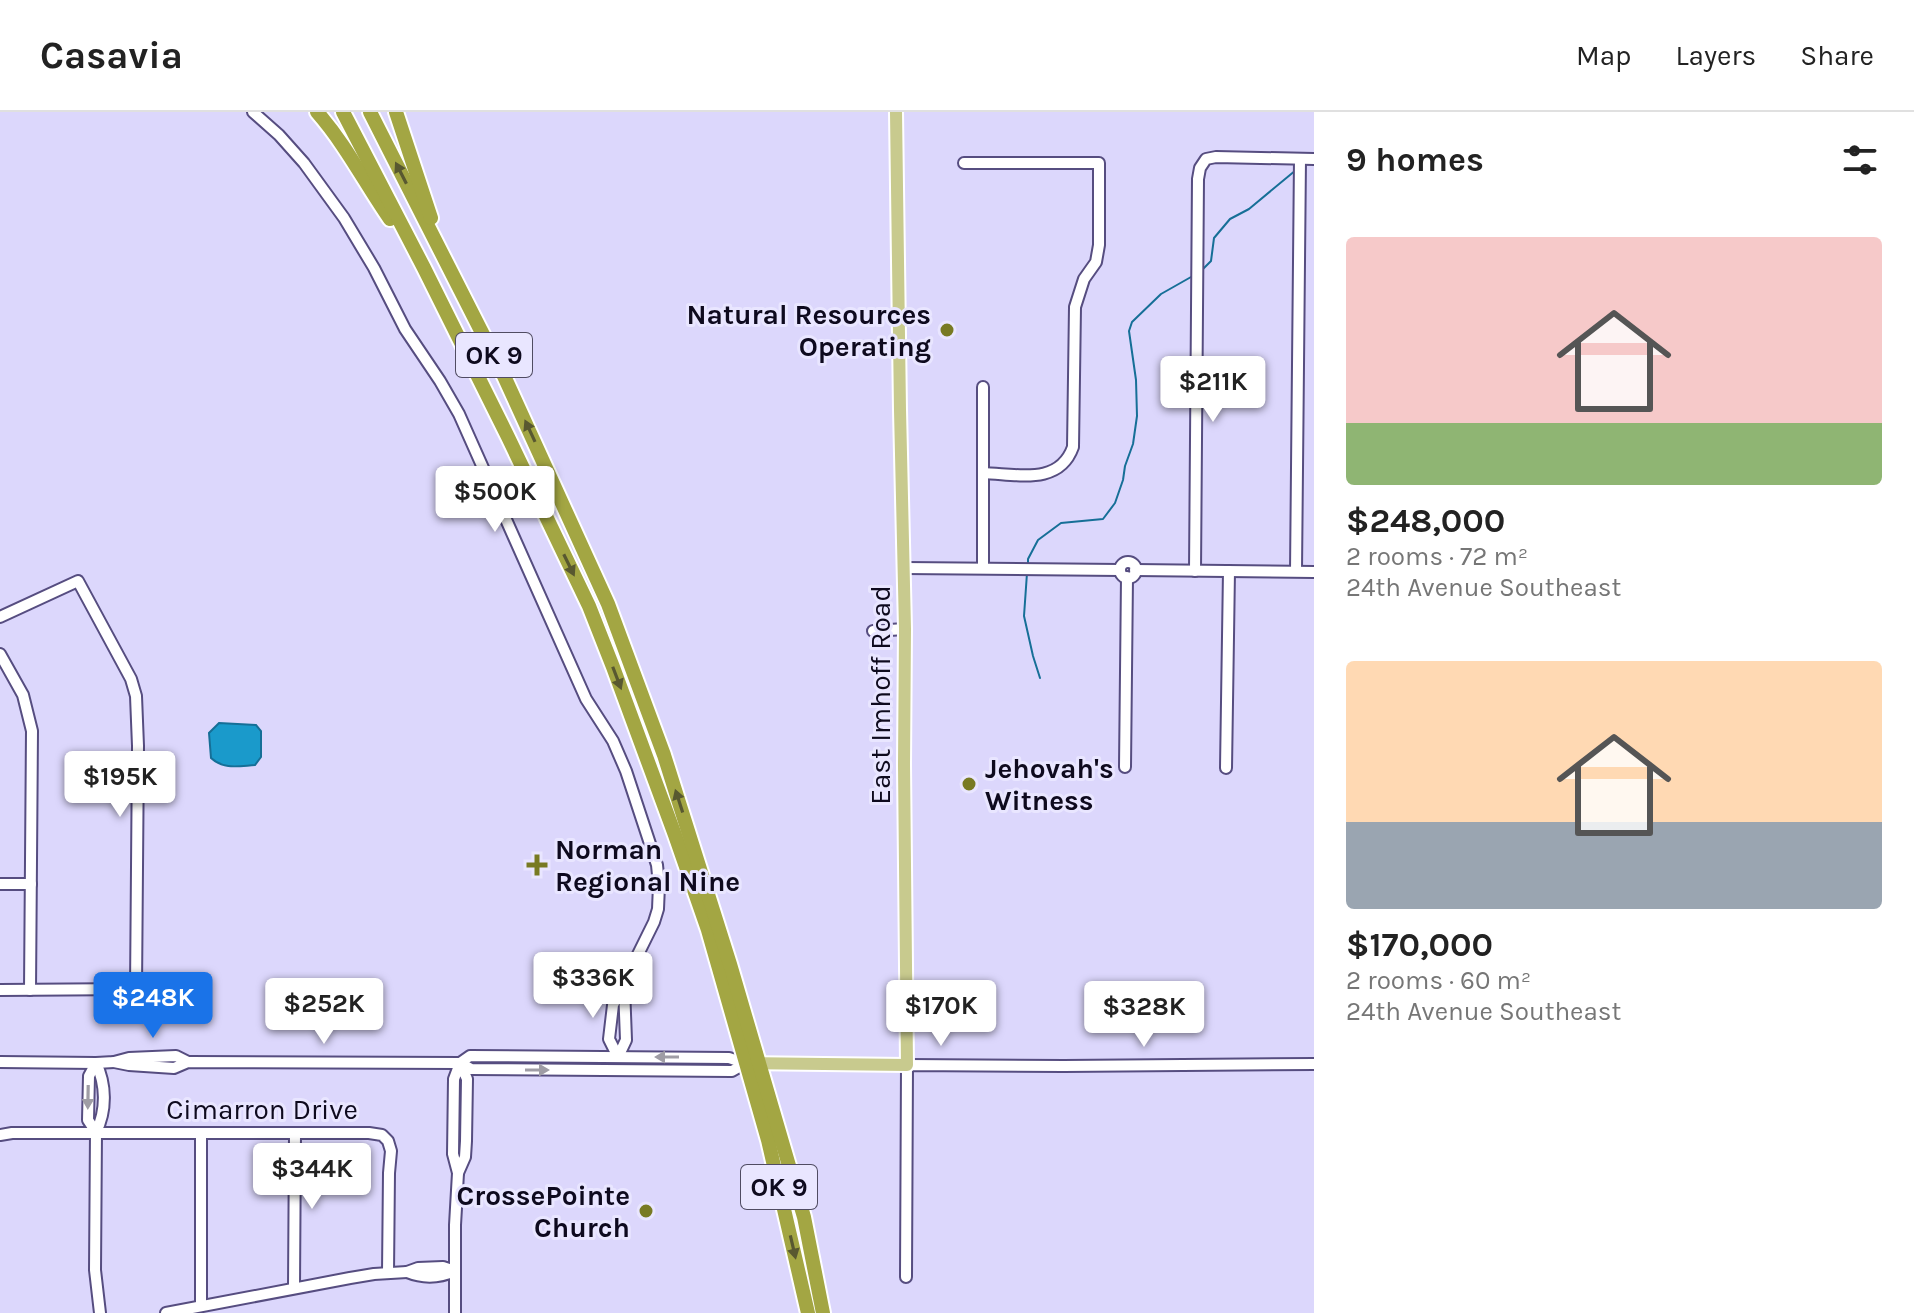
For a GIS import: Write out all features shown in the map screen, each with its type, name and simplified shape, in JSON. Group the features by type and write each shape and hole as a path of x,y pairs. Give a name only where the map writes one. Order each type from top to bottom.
{"highway":[{"path":"317,112 352,156 372,192 424,268"},
{"name":"OK 9","path":"343,112 424,268 589,606 690,876 804,1217 823,1313"},
{"name":"OK 9","path":"370,112 518,405 608,604 664,755 699,864 750,1063 808,1313"},
{"path":"396,112 443,255"}],"main road":[{"name":"East Imhoff Road","path":"896,112 905,629 907,1065"},
{"path":"750,1063 907,1065"}],"street":[{"path":"253,112 304,163 338,210 374,268 405,329 451,400 586,699 613,741 626,771 657,865 659,885 654,922 613,1005 609,1039 618,1057"},
{"path":"1195,571 1198,173 1202,163 1210,157 1304,159 1300,174 1296,571"},
{"path":"964,163 1099,163 1099,245 1096,262 1084,279 1075,307 1073,447 1063,465 1044,474 983,473"},
{"path":"983,387 983,568"},
{"path":"904,568 1314,572"},
{"path":"1226,768 1229,571"},
{"path":"1125,767 1127,572"},
{"path":"0,617 78,581 131,679 136,696 138,746 136,989 0,990"},
{"path":"873,631 905,629"},
{"path":"0,654 23,695 32,731 30,990"},
{"path":"0,884 31,884"},
{"path":"618,1057 626,1040 624,985"},
{"path":"455,1313 458,1173 453,1154 454,1079 460,1063 470,1056 729,1058 750,1063"},
{"path":"0,1062 114,1062 174,1068 188,1062 460,1063 471,1069 718,1071 732,1071 750,1063"},
{"path":"96,1063 89,1076 88,1120 96,1132 95,1270 100,1313"},
{"path":"907,1065 1314,1064"},
{"name":"East Imhoff Road","path":"906,1277 907,1065"},
{"name":"Cimarron Drive","path":"0,1135 96,1132 377,1133 386,1137 391,1151 388,1273"},
{"path":"201,1133 201,1306"},
{"path":"294,1288 295,1134"},
{"path":"166,1313 418,1268 443,1267 455,1271"}],"water":[{"path":"219,723 256,725 261,731 261,757 255,765 226,766 211,758 209,733"}],"waterway":[{"path":"1203,269 1211,261 1214,238 1230,219 1249,209 1296,170"},
{"path":"1028,563 1038,540 1061,523 1103,519 1115,503 1133,444 1137,416 1129,331 1132,322 1161,294 1191,277"},
{"path":"1027,573 1024,616 1040,678"}],"place":[{"name":"Natural Resources Operating","path":"947,330"},
{"name":"Jehovah's Witness","path":"969,784"},
{"name":"Norman Regional Nine","path":"537,865"},
{"name":"CrossePointe Church","path":"646,1211"}]}
